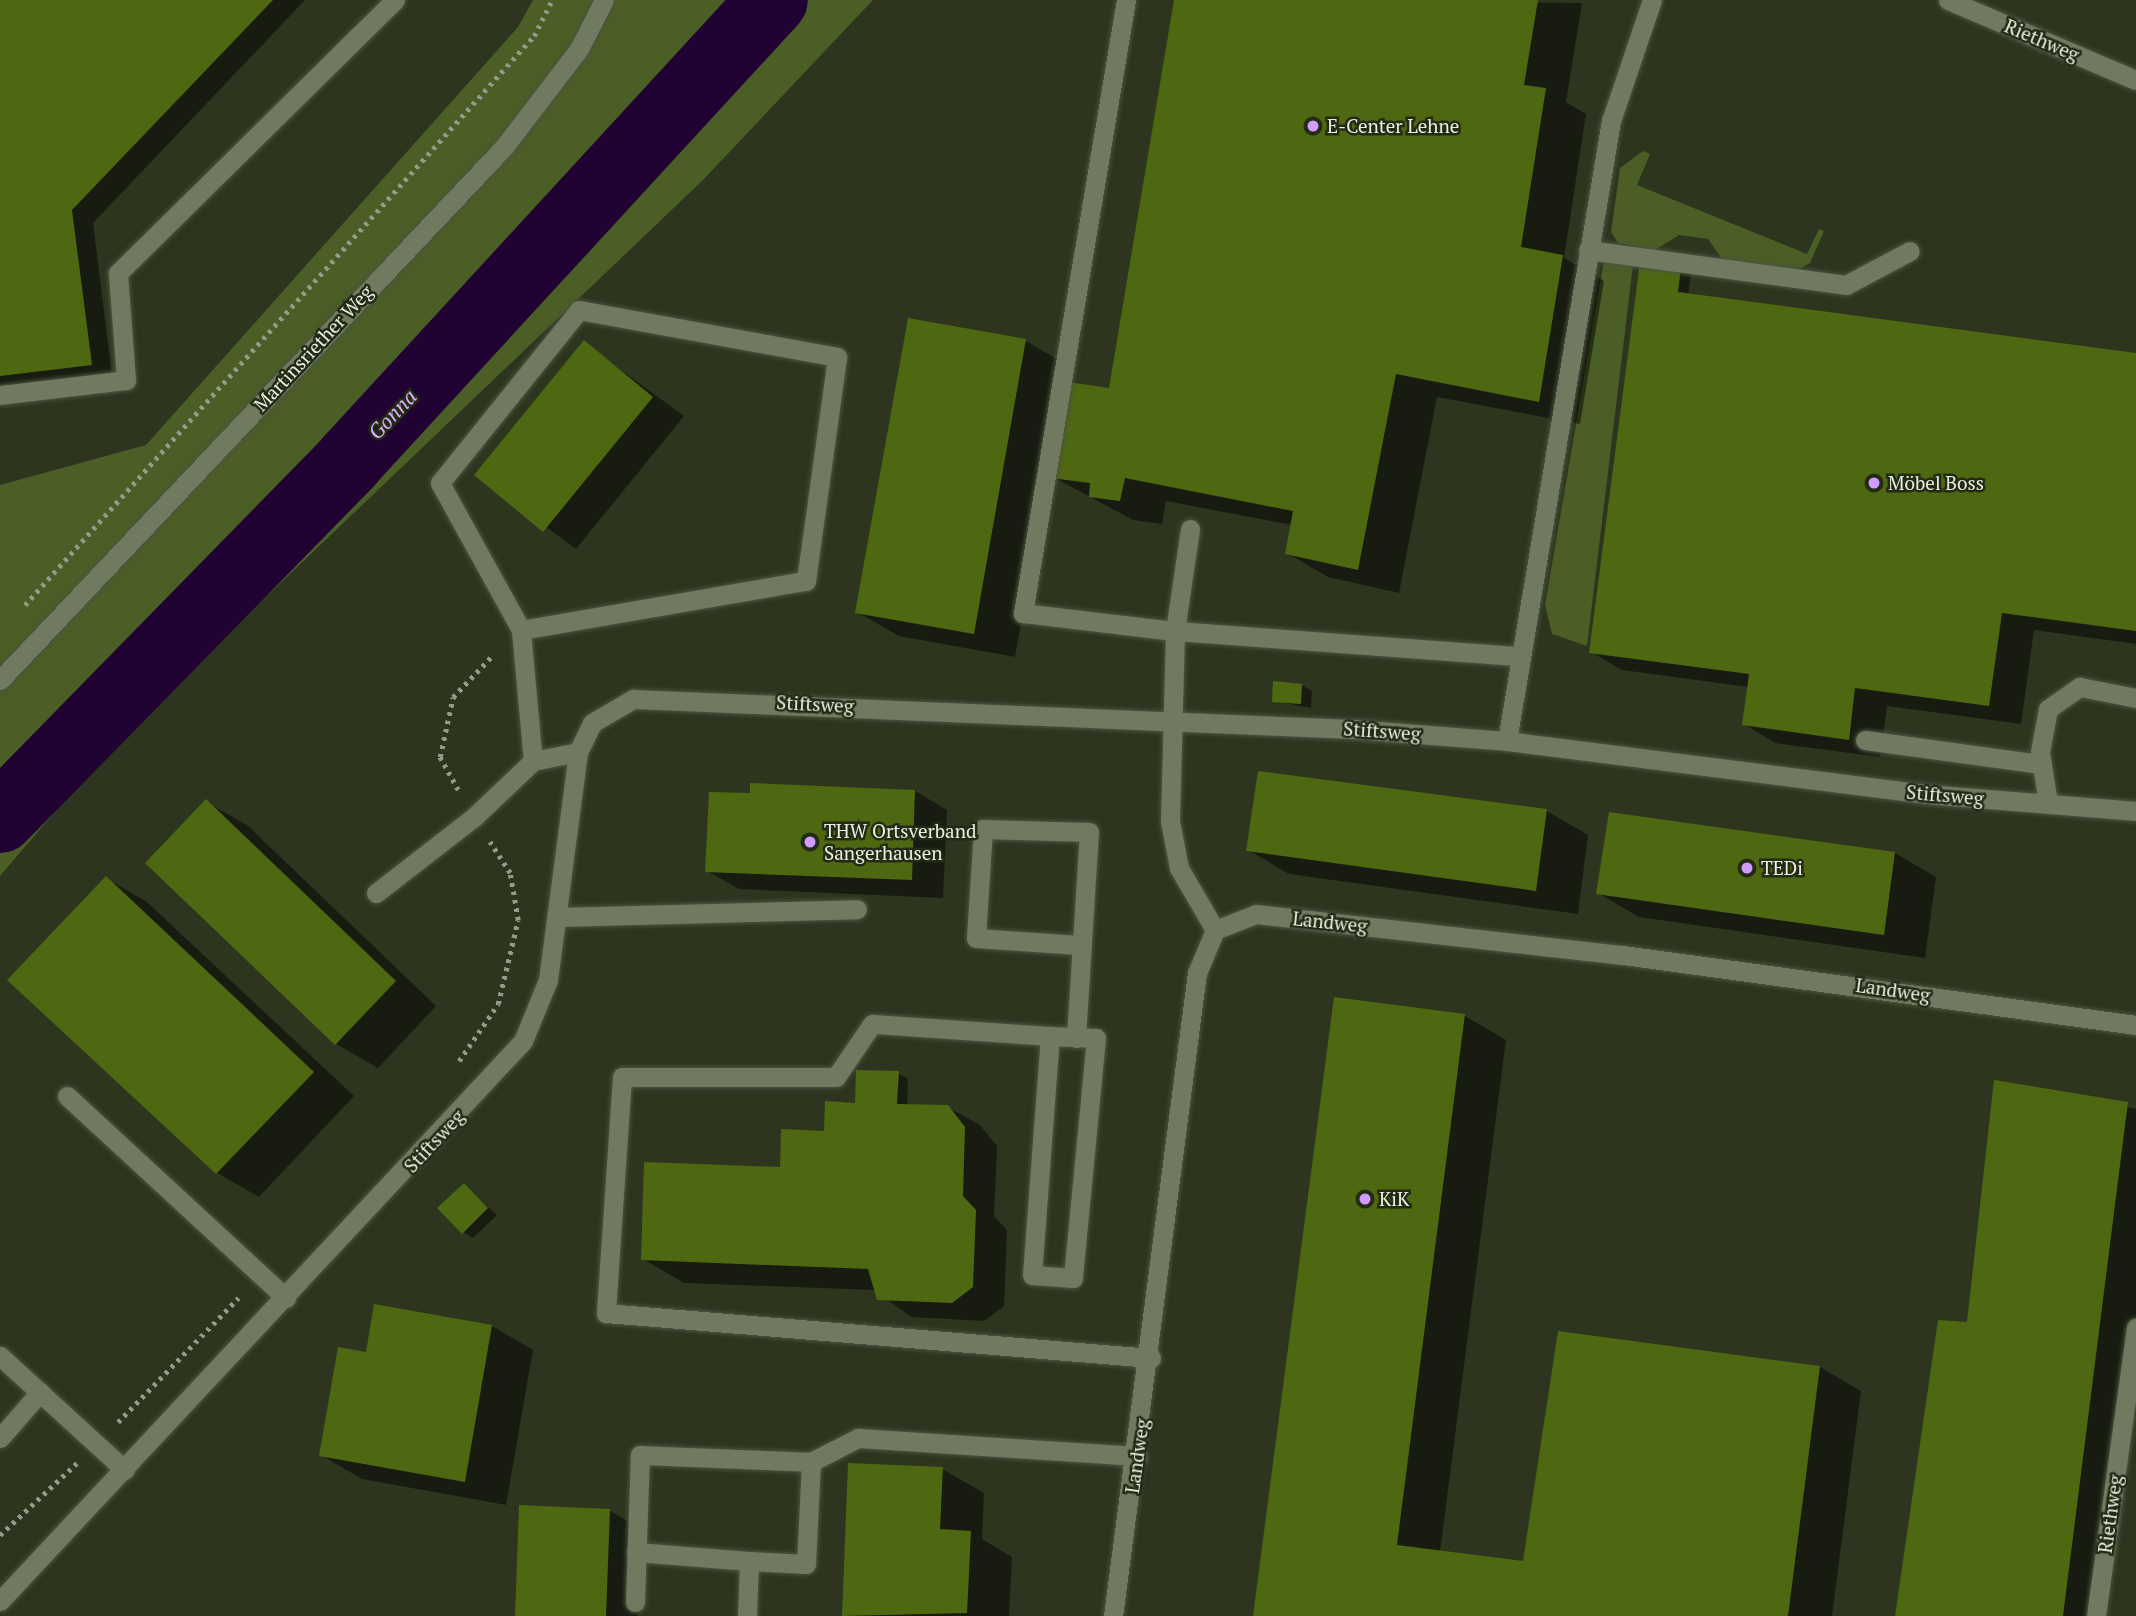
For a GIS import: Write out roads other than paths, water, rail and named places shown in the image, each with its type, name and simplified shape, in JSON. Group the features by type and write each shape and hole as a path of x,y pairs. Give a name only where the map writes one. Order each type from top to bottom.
{"street":[{"path":"0,395 126,380 118,272 395,0"},
{"name":"Martinsriether Weg","path":"0,680 504,147 579,50 604,0"},
{"path":"1126,0 1023,613 1175,631 1517,656"},
{"path":"1507,741 1517,656 1611,121 1652,0"},
{"name":"Riethweg","path":"1948,0 2136,80"},
{"path":"1588,250 1846,285 1910,251"},
{"path":"521,630 806,581 837,357 579,310 440,483 521,630 533,761"},
{"path":"1190,529 1175,631 1168,721 1170,821 1179,868 1215,930"},
{"path":"2048,803 2041,764 2048,709 2080,687 2136,698"},
{"name":"Stiftsweg","path":"0,1601 286,1298 523,1041 548,980 559,917 578,752 592,723 612,709 664,696 1507,741 1874,789 2136,811"},
{"path":"1865,740 2041,764"},
{"path":"376,893 474,817 533,761 578,752"},
{"path":"1076,1038 1079,945 1090,832 983,829 976,938 1079,945"},
{"path":"559,917 858,909"},
{"name":"Landweg","path":"1114,1616 1151,1358 1197,972 1215,930 1255,914 1623,955 2136,1025"},
{"path":"1049,1036 1032,1275 1073,1278 1097,1038 873,1024 836,1077 622,1077 606,1312 1151,1358"},
{"path":"67,1096 286,1298"},
{"name":"Riethweg","path":"2096,1616 2136,1328"},
{"path":"0,1356 125,1470"},
{"path":"0,1438 40,1392"},
{"path":"635,1602 640,1455 811,1462 859,1438 1137,1456"},
{"path":"636,1552 806,1564 811,1462"},
{"path":"747,1616 749,1561"}],"waterway":[{"name":"Gonna","path":"0,818 349,461 773,0"}],"place":[{"name":"E-Center Lehne","path":"1313,126"},
{"name":"Möbel Boss","path":"1874,483"},
{"name":"THW Ortsverband Sangerhausen","path":"810,842"},
{"name":"TEDi","path":"1747,868"},
{"name":"KiK","path":"1365,1199"}]}
